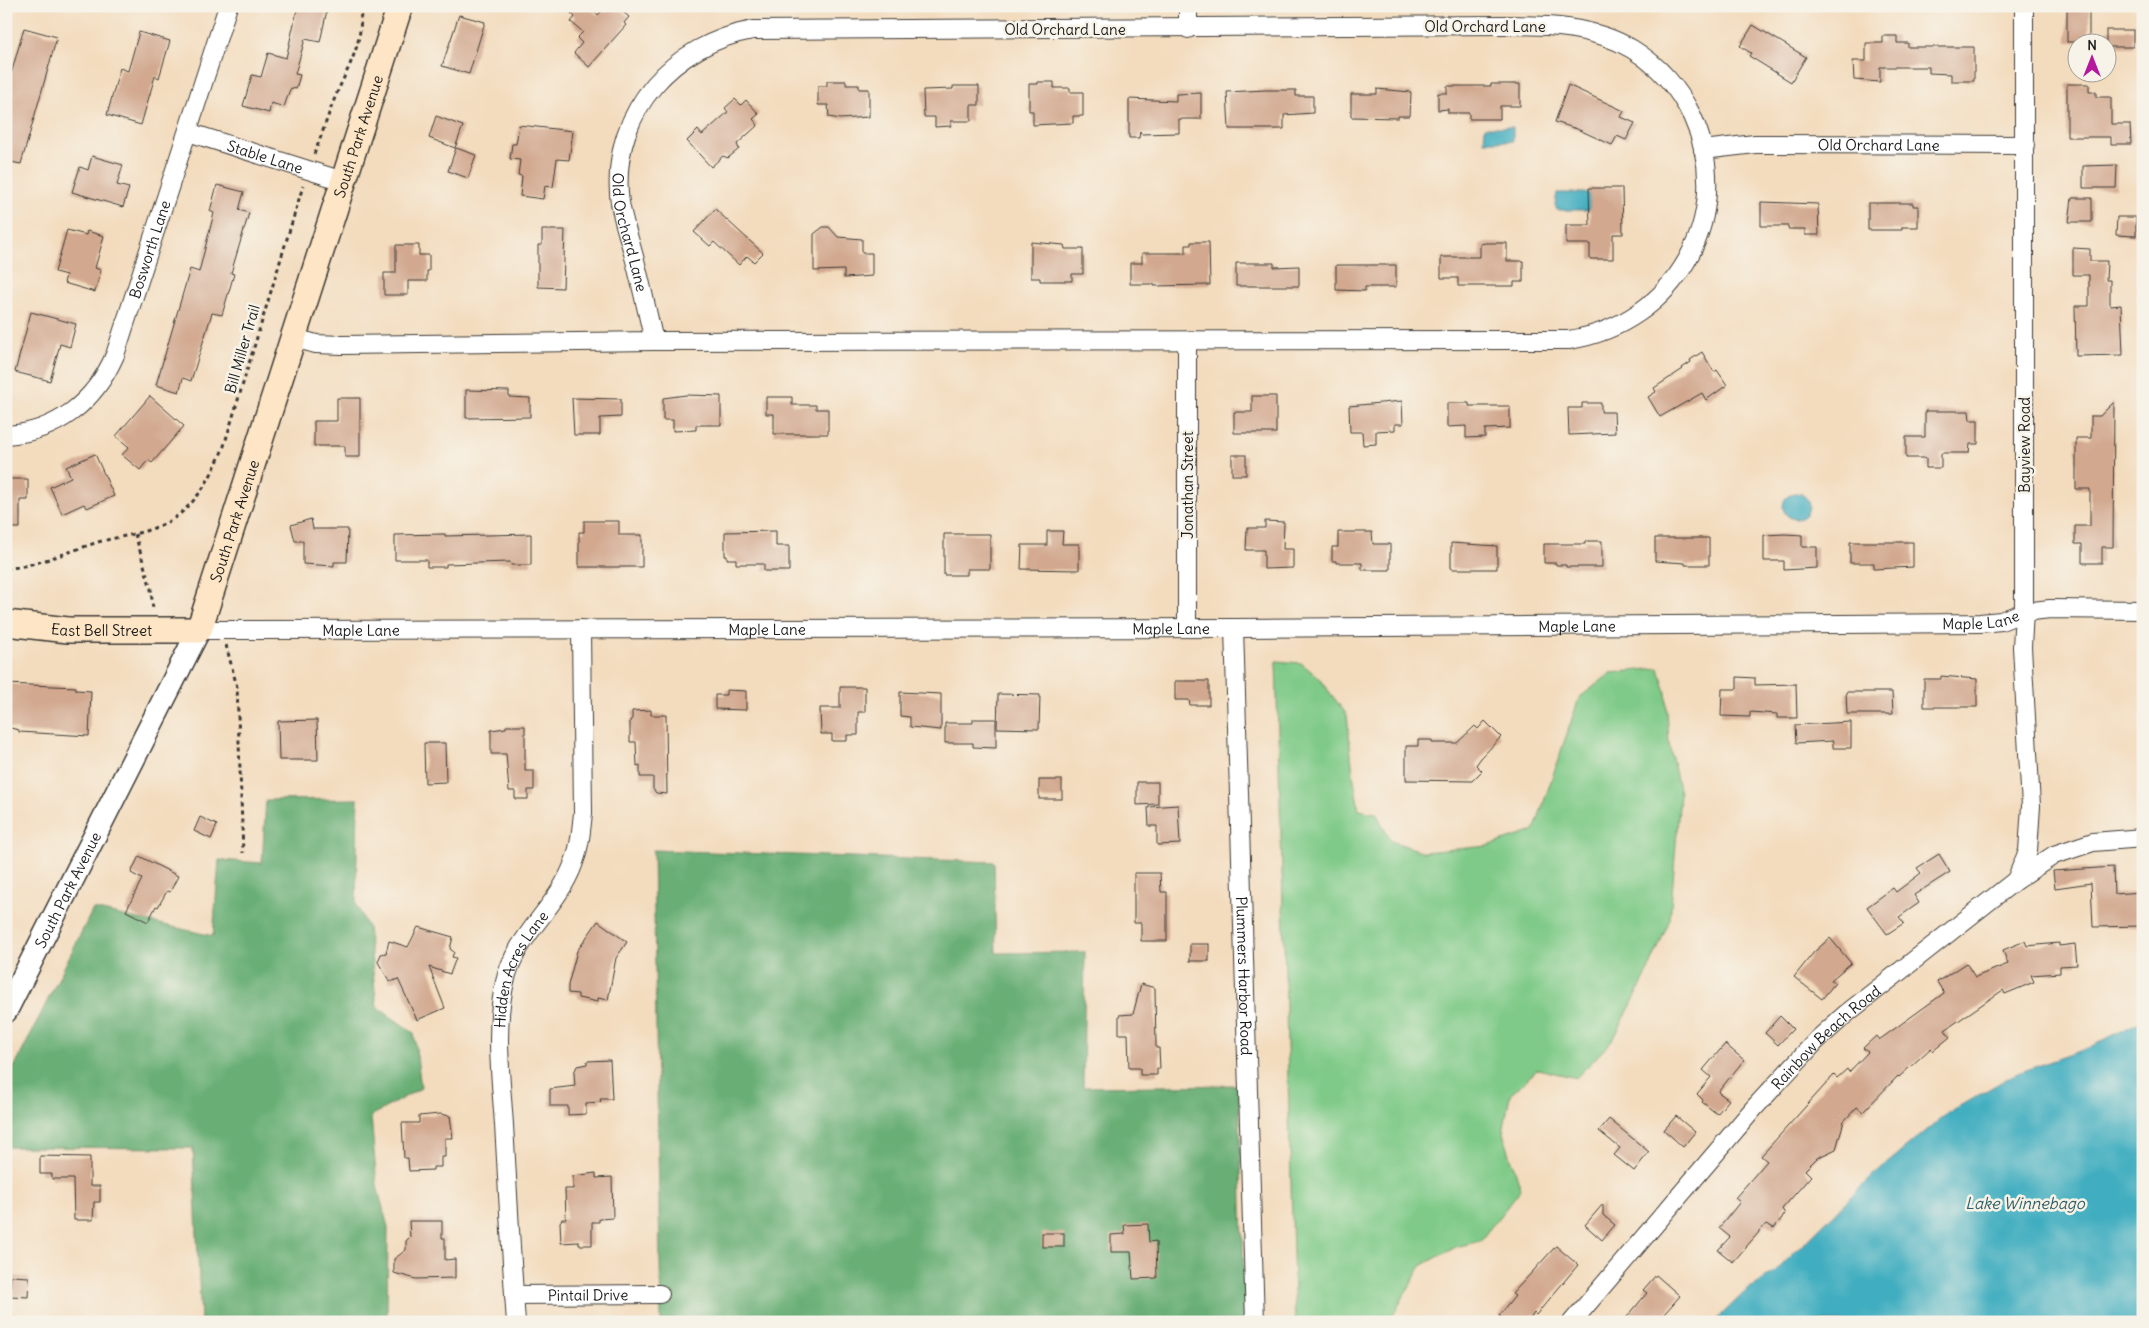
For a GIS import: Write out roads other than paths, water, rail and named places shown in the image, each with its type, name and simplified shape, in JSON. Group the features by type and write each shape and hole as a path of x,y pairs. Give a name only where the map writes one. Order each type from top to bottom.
{"main road":[{"name":"South Park Avenue","path":"211,630 294,338 400,6"},
{"name":"East Bell Street","path":"6,624 68,630 211,630"}],"street":[{"name":"Bosworth Lane","path":"6,435 37,430 59,421 77,410 106,375 115,355 228,6"},
{"path":"1188,6 1188,29"},
{"name":"Bayview Road","path":"2016,880 2028,851 2031,806 2022,647 2024,612 2024,6"},
{"name":"Old Orchard Lane","path":"294,338 316,344 342,345 654,341 1541,342 1577,339 1600,333 1630,319 1656,300 1678,275 1692,252 1700,230 1708,195 1707,165 1687,106 1668,80 1645,58 1631,49 1585,31 1544,25 1188,29 773,29 737,33 692,52 667,70 648,93 626,137 621,156 618,192 654,341"},
{"name":"Stable Lane","path":"188,132 343,181"},
{"name":"Old Orchard Lane","path":"1703,150 1754,144 2025,145"},
{"name":"Jonathan Street","path":"1187,341 1187,628"},
{"name":"Maple Lane","path":"211,630 1234,628 1980,623 2001,621 2024,612 2050,609 2143,610"},
{"name":"Plummers Harbor Road","path":"1234,628 1255,1322"},
{"name":"Hidden Acres Lane","path":"516,1322 500,1056 500,1006 512,959 528,931 559,891 573,867 580,843 583,814 581,629"},
{"name":"South Park Avenue","path":"6,1012 211,630"},
{"name":"Rainbow Beach Road","path":"1572,1322 1755,1107 1817,1040 1846,1012 2016,880 2054,855 2093,842 2143,838"},
{"name":"Pintail Drive","path":"514,1295 660,1294"}],"water":[{"path":"1485,127 1513,127 1513,141 1484,141"},
{"path":"1557,193 1589,193 1589,210 1557,210 1555,205"},
{"path":"1796,493 1805,497 1809,506 1805,515 1796,519 1787,515 1783,506 1787,497"},
{"name":"Lake Winnebago","path":"2143,1020 2143,1322 1714,1322 1748,1289 1774,1273 1873,1175 1949,1112 2015,1074 2088,1048"}]}
